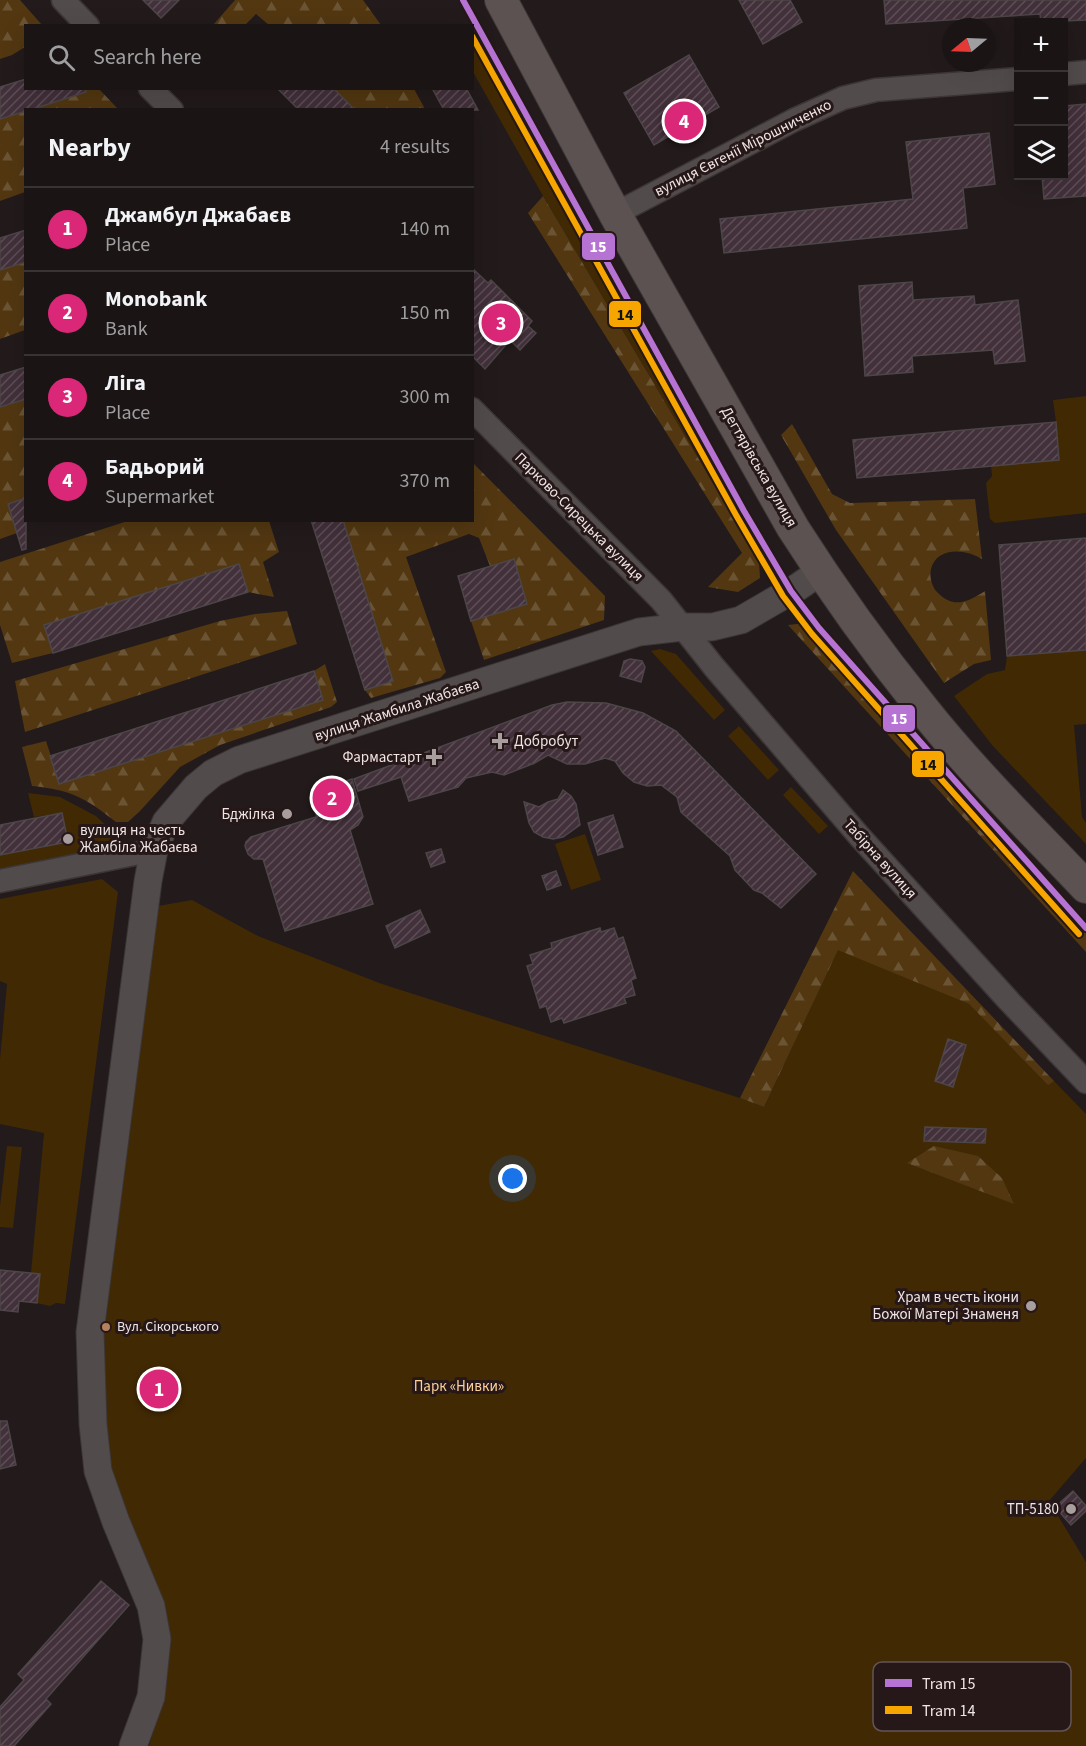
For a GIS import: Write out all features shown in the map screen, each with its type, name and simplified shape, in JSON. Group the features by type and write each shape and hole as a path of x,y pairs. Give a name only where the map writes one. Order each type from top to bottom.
{"main road":[{"name":"Дегтярівська вулиця","path":"501,0 615,214 794,528 821,571 924,711 1086,887"}],"street":[{"path":"63,0 86,24"},
{"path":"1068,74 1086,72"},
{"name":"вулиця Євгенії Мірошниченко","path":"615,214 794,120 843,98 876,90 1014,79"},
{"path":"152,90 170,108"},
{"name":"Парково-Сирецька вулиця","path":"474,411 662,600 683,627"},
{"name":"вулиця Жамбила Жабаєва","path":"133,1746 151,1697 157,1638 151,1606 116,1522 98,1471 93,1424 90,1332 148,880 154,850 166,822 196,787 213,773 239,760 639,632 683,627 712,627 741,620 821,571"},
{"name":"Табірна вулиця","path":"683,627 714,667 860,837 1086,1082"},
{"path":"0,880 154,850"}],"green space":[{"path":"0,0 20,0 41,24 24,24 24,48 0,59"},
{"path":"235,0 363,0 380,24 268,24 256,14 246,24 214,24"},
{"path":"474,25 765,555 759,561 543,196 474,74"},
{"path":"55,90 100,90 117,108 32,108"},
{"path":"334,90 415,90 424,108 354,108"},
{"path":"24,111 24,192 0,201 0,119"},
{"path":"543,196 759,561 760,578 738,592 708,587 742,553 528,213"},
{"path":"24,262 24,330 0,339 0,270"},
{"path":"1086,396 1086,513 995,523 990,519 986,483 992,476 991,466 1056,422 1053,400"},
{"path":"24,399 24,498 8,504 17,533 0,539 0,407"},
{"path":"792,424 832,494 850,503 975,499 982,559 968,553 946,553 934,562 931,578 936,591 942,597 954,602 972,599 985,591 991,660 974,664 944,683 836,530 781,435"},
{"path":"474,464 605,596 604,620 484,660 471,621 527,604 514,559 490,566 479,538 469,534 406,557 446,672 440,678 371,698 365,690 393,681 343,522 474,522"},
{"path":"125,522 269,522 279,552 263,562 274,597 248,592 239,564 45,625 53,653 12,663 0,625 0,562"},
{"path":"287,611 297,644 25,732 15,681 220,621"},
{"path":"806,623 1086,933 1086,952 788,625"},
{"path":"660,649 676,654 725,710 714,720 651,651"},
{"path":"1086,650 1086,724 1074,725 1082,817 1086,823 1086,844 992,745 954,696 987,674 1005,670 1007,656"},
{"path":"325,664 337,702 331,707 220,745 180,767 128,822 116,822 77,796 32,786 22,747 46,741 60,784 323,700 314,671"},
{"path":"739,726 779,770 768,780 728,736"},
{"path":"791,787 828,826 819,834 783,795"},
{"path":"28,793 60,797 96,816 113,832 113,848 0,871 0,855 68,842 62,813 34,817"},
{"path":"585,834 601,880 571,890 555,844"},
{"path":"853,871 1054,1081 1048,1085 969,1004 838,950 764,1107 740,1098"},
{"path":"102,879 118,892 65,1304 56,1303 50,1306 37,1303 40,1274 31,1273 44,1133 0,1124 0,1059 7,984 0,981 0,899"},
{"name":"Парк «Нивки»","path":"192,900 258,936 382,984 764,1107 838,949 969,1004 1048,1084 1054,1081 1086,1114 1086,1458 1049,1501 1086,1562 1086,1746 149,1746 163,1698 110,1492 97,1343 152,907"},
{"path":"7,1146 22,1147 13,1228 0,1227 0,1206"},
{"path":"934,1146 978,1156 1002,1178 1014,1204 907,1163"}],"building":[{"path":"143,0 179,0 161,18"},
{"path":"739,0 790,0 802,22 763,44"},
{"path":"884,0 1086,0 1086,20 1040,18 1040,14 942,18 942,20 886,24"},
{"path":"689,55 719,107 654,145 624,93"},
{"path":"24,80 24,90 86,90 86,92 36,108 24,108 24,112 0,119 0,87"},
{"path":"279,90 335,90 353,108 297,108"},
{"path":"433,90 467,90 478,110 474,108 443,108"},
{"path":"1086,104 1086,196 1044,199 1042,180 1068,180 1068,106"},
{"path":"989,133 995,184 963,188 967,228 724,253 720,219 913,199 906,142"},
{"path":"24,231 24,263 0,270 0,238"},
{"path":"474,270 488,283 491,280 532,321 528,326 536,333 520,350 510,340 485,369 474,358"},
{"path":"912,282 913,300 974,296 975,305 1018,300 1025,361 995,364 993,350 912,356 913,372 865,376 859,286"},
{"path":"24,368 24,400 0,407 0,375"},
{"path":"1056,422 1059,460 857,478 853,440"},
{"path":"24,499 26,549 22,550 8,504"},
{"path":"312,522 344,522 393,681 365,690"},
{"path":"1086,538 1086,650 1007,656 999,545"},
{"path":"514,559 527,604 471,621 458,576"},
{"path":"239,564 248,592 53,653 44,625"},
{"path":"630,659 642,661 645,667 641,682 620,676 624,661"},
{"path":"314,671 323,700 59,784 50,756"},
{"path":"567,702 606,703 643,713 676,731 816,874 781,908 762,893 754,890 735,870 730,856 681,812 677,797 661,785 647,786 634,782 623,773 615,761 605,758 585,764 567,764 548,755 533,764 504,775 492,772 466,778 458,787 409,801 401,777 358,791 354,779 552,705"},
{"path":"352,779 363,817 358,825 350,830 373,904 285,931 263,859 254,859 248,854 246,842 251,837 316,817 319,800 323,793 332,786"},
{"path":"563,790 576,804 580,825 563,837 553,839 543,837 534,832 529,823 524,802 539,807 558,799"},
{"path":"62,813 68,842 0,855 0,825"},
{"path":"613,815 623,847 598,855 588,823"},
{"path":"441,849 445,862 431,867 426,853"},
{"path":"556,871 561,885 547,890 542,876"},
{"path":"420,910 430,932 395,948 386,926"},
{"path":"600,928 601,932 614,928 618,939 623,937 636,978 631,980 635,995 624,998 626,1003 564,1023 562,1018 551,1022 546,1006 540,1008 527,966 533,964 530,955 552,948 551,943"},
{"path":"948,1039 966,1045 953,1087 935,1081"},
{"path":"925,1127 986,1129 985,1143 924,1141"},
{"path":"0,1270 40,1274 37,1303 19,1301 18,1312 0,1310"},
{"path":"0,1421 7,1421 16,1465 0,1469"},
{"name":"ТП-5180","path":"1073,1491 1086,1506 1086,1511 1071,1525 1055,1507"},
{"path":"101,1581 129,1605 46,1699 51,1704 14,1746 0,1746 0,1707 24,1680 18,1674"}],"tram line":[{"name":"15","path":"463,0 744,511 791,591 819,628 1086,928"},
{"name":"14","path":"474,40 783,596 812,634 1079,934"}],"place":[{"name":"Бадьорий","path":"684,121"},
{"name":"Ліга","path":"501,323"},
{"name":"Добробут","path":"500,741"},
{"name":"Фармастарт","path":"434,757"},
{"name":"Monobank","path":"332,798"},
{"name":"Бджілка","path":"287,814"},
{"name":"вулиця на честь Жамбіла Жабаєва","path":"68,839"},
{"name":"Храм в честь ікони Божої Матері Знаменя","path":"1031,1306"},
{"name":"Вул. Сікорського","path":"106,1327"},
{"name":"Джамбул Джабаєв","path":"159,1389"},
{"name":"ТП-5180","path":"1071,1509"}]}
